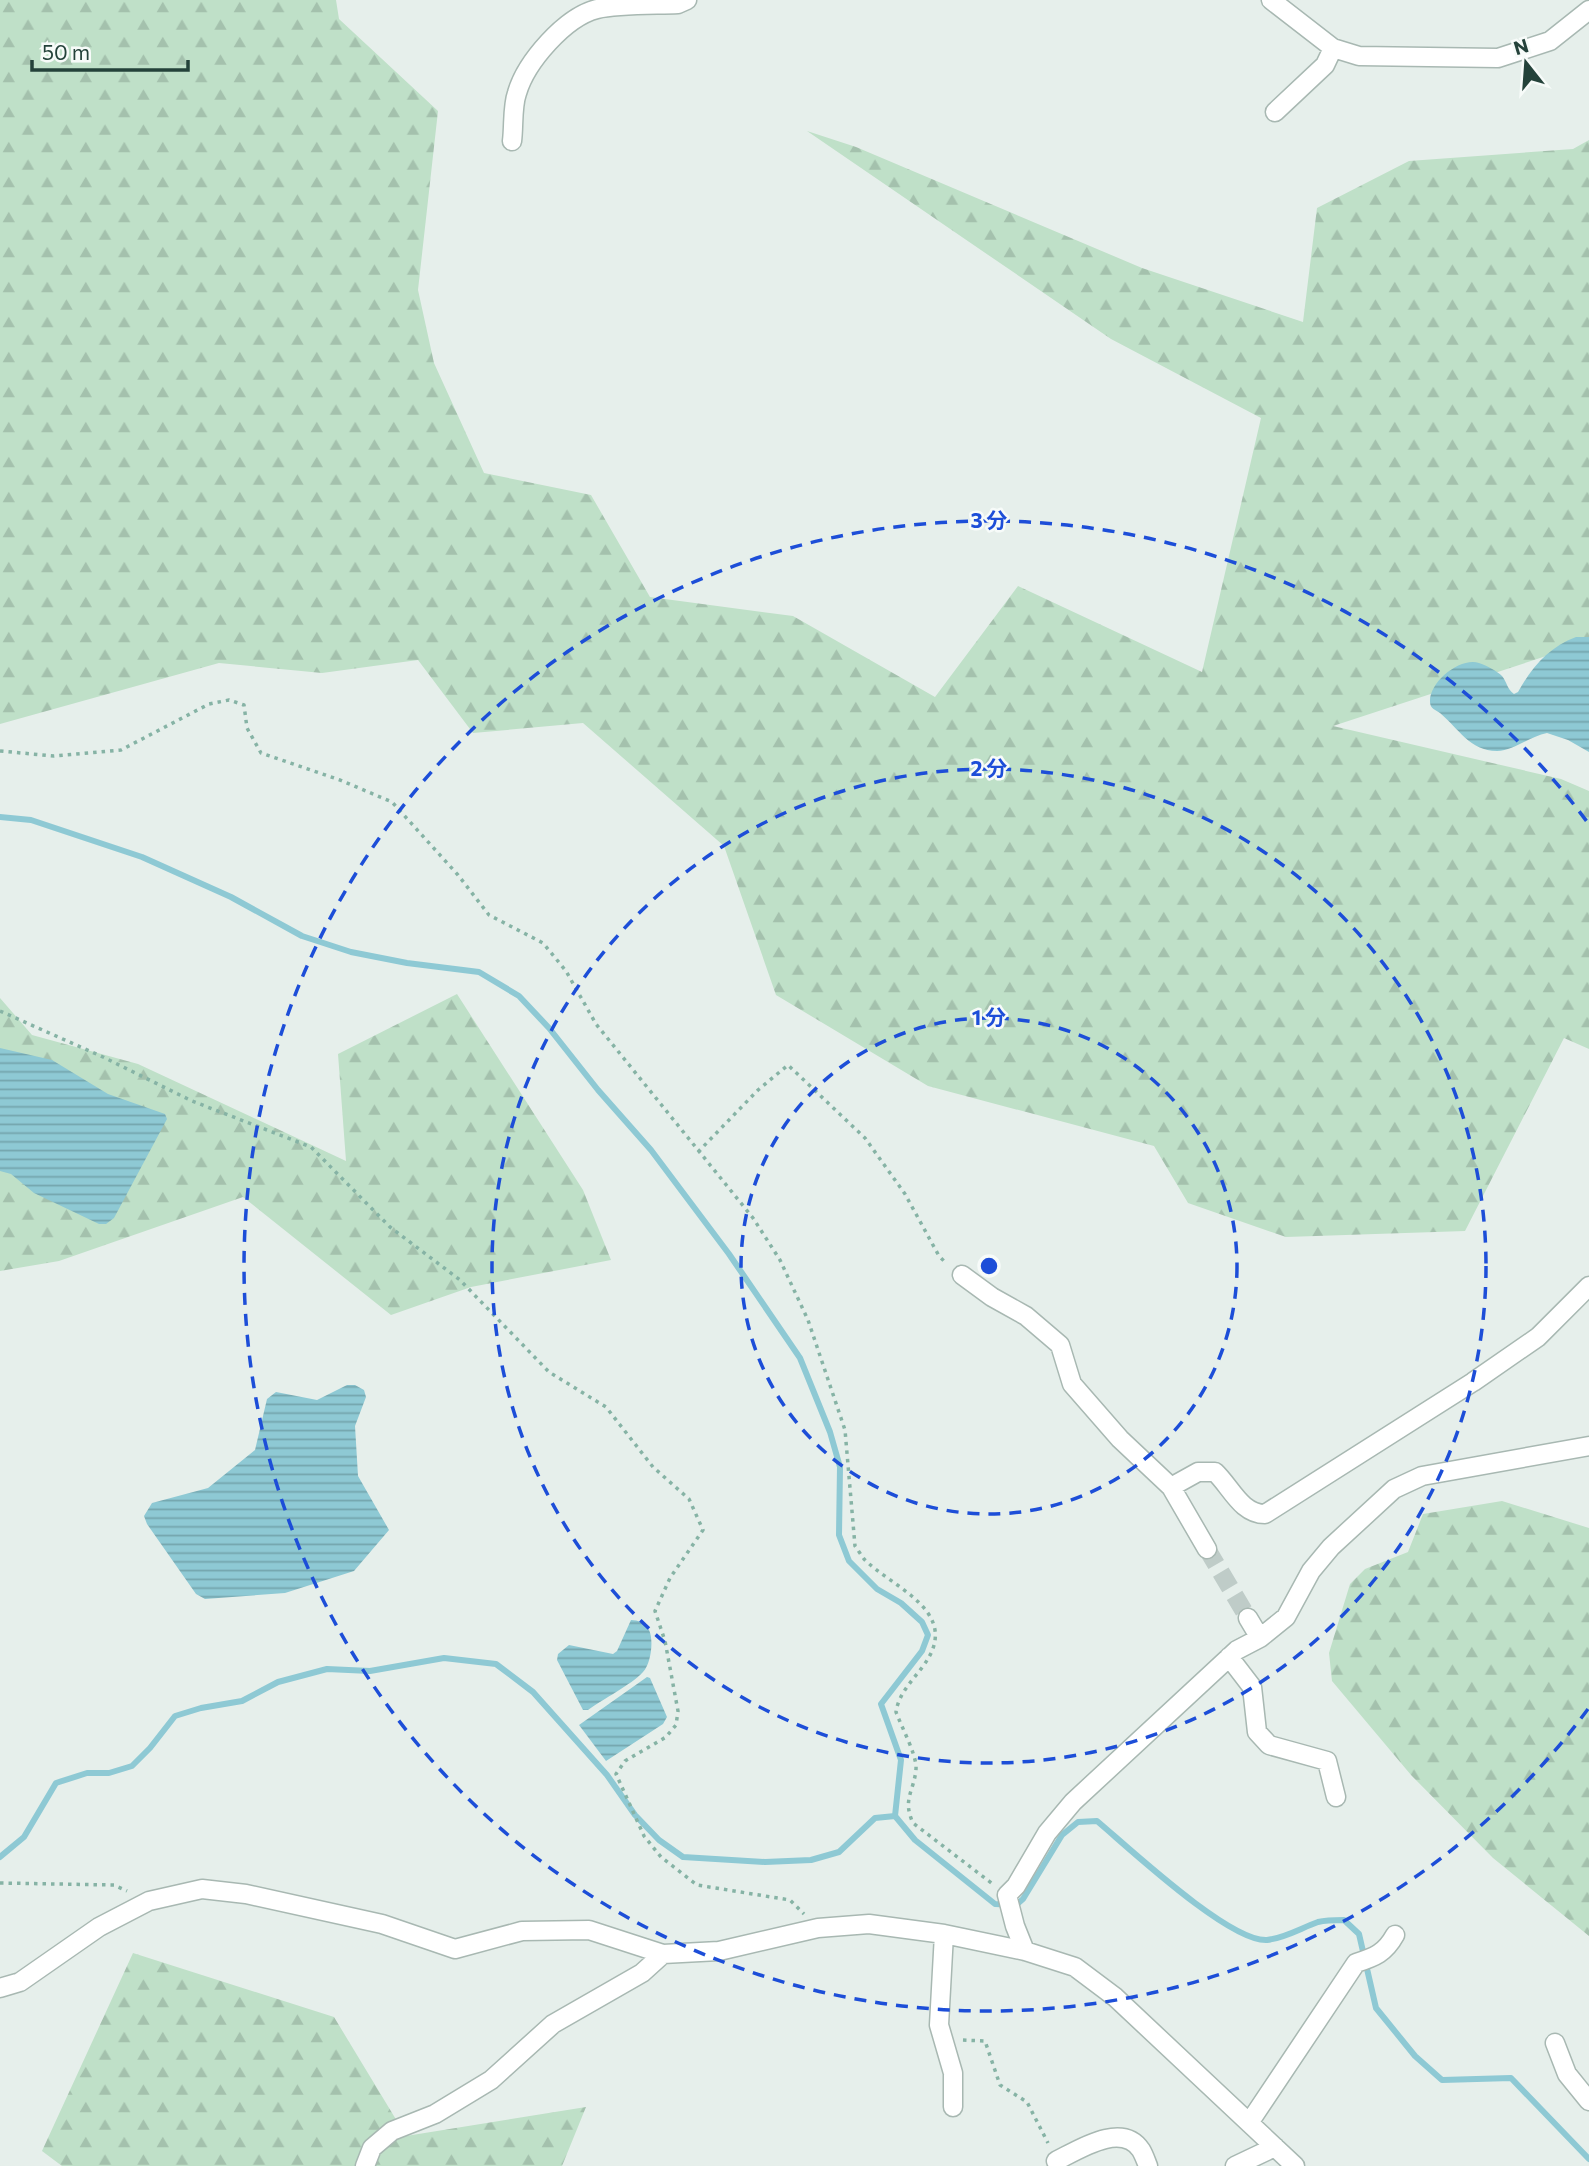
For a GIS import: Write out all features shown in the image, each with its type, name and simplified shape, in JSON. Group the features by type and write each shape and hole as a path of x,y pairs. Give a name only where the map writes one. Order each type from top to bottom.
{"street":[{"path":"512,141 516,94 526,72 545,44 571,23 596,9 678,4 687,0"},
{"path":"1271,0 1333,48 1359,56 1498,58 1550,41 1589,10"},
{"path":"1275,112 1325,65 1333,48"},
{"path":"962,1275 992,1297 1026,1316 1060,1345 1072,1384 1120,1439 1171,1487 1207,1549"},
{"path":"1171,1487 1198,1472 1215,1472 1227,1483 1243,1506 1254,1514 1265,1514 1473,1382 1538,1337 1589,1286"},
{"path":"1025,1951 1007,1895 1016,1886 1047,1833 1073,1802 1229,1657 1260,1638 1286,1617 1311,1571 1331,1547 1394,1489 1422,1476 1589,1446"},
{"path":"1248,1618 1260,1638"},
{"path":"1229,1657 1252,1687 1258,1732 1269,1745 1327,1761 1336,1797"},
{"path":"0,1988 20,1982 99,1927 149,1901 202,1889 246,1894 382,1924 455,1949 522,1931 589,1930 663,1954 719,1951 818,1928 869,1924 944,1934 1025,1951 1075,1967 1111,1993 1295,2166"},
{"path":"944,1934 939,2025 953,2073 953,2107"},
{"path":"1249,2123 1356,1963 1378,1956 1388,1948 1395,1935"},
{"path":"365,2166 372,2148 392,2132 435,2114 491,2080 553,2024 642,1973 663,1954"},
{"path":"1555,2043 1567,2074 1589,2101"},
{"path":"1056,2161 1088,2145 1114,2138 1126,2138 1141,2149 1148,2166"},
{"path":"1235,2166 1275,2147"}],"path":[{"path":"0,751 54,756 121,750 209,704 229,700 244,705 247,728 261,753 340,780 392,802 458,875 489,915 543,943 566,971 596,1024 753,1218 780,1260 808,1321 845,1430 855,1546 865,1560 900,1585 923,1606 935,1628 937,1640 929,1658 897,1702 896,1712 916,1769 907,1803 908,1812 913,1822 1007,1895"},
{"path":"0,1011 192,1101 311,1147 390,1227 460,1280 549,1372 606,1407 653,1467 689,1499 703,1530 670,1578 655,1611 665,1641 678,1711 676,1725 666,1737 625,1761 616,1774 644,1836 661,1857 697,1885 790,1900 818,1928"},
{"path":"698,1152 758,1090 788,1065 865,1138 905,1194 939,1256 962,1275"},
{"path":"0,1883 114,1885 149,1901"},
{"path":"944,2043 967,2039 985,2041 1000,2085 1027,2102 1056,2161"}],"green space":[{"path":"0,0 336,0 339,19 438,111 418,290 434,363 484,473 591,495 650,597 793,616 935,697 1018,586 1202,672 1261,418 1111,339 807,131 856,147 1142,268 1303,322 1317,208 1409,161 1573,149 1589,140 1589,642 1333,726 1561,779 1589,791 1589,1049 1564,1038 1465,1231 1286,1237 1188,1203 1154,1146 928,1086 776,995 724,846 583,723 473,733 418,660 322,673 219,663 0,724"},
{"path":"457,994 583,1190 611,1260 471,1287 391,1315 243,1197 59,1261 0,1271 0,998 32,1035 138,1064 346,1161 338,1054"},
{"path":"1502,1501 1589,1528 1589,1936 1493,1858 1411,1775 1332,1681 1329,1653 1350,1584 1365,1569 1408,1552 1423,1514"},
{"path":"133,1953 334,2017 406,2136 586,2107 562,2166 62,2166 42,2151"}],"water":[{"path":"1576,637 1589,637 1589,752 1568,740 1547,733 1510,749 1488,750 1465,738 1431,706 1431,694 1435,687 1440,679 1455,667 1471,662 1485,665 1502,676 1514,694 1542,659 1558,646"},
{"path":"0,1048 52,1060 108,1094 165,1114 167,1119 114,1218 106,1224 99,1224 34,1193 11,1174 0,1171"},
{"path":"347,1385 355,1385 364,1390 366,1397 355,1426 358,1476 389,1530 354,1571 285,1593 205,1599 196,1594 147,1524 144,1516 152,1503 208,1488 255,1450 267,1399 276,1392 317,1400"},
{"path":"631,1620 639,1621 651,1634 651,1652 646,1668 624,1687 588,1710 583,1710 557,1660 558,1654 569,1645 613,1654 617,1651"},
{"path":"647,1677 650,1678 667,1717 663,1724 606,1761 579,1725"}],"waterway":[{"path":"0,817 31,820 142,857 231,897 302,936 351,952 407,963 479,972 519,996 651,1150 729,1254 800,1358 830,1432 840,1467 839,1535 849,1561 877,1589 901,1603 922,1622 928,1635 922,1651 881,1704 901,1760 895,1816 915,1840 995,1904 1016,1905 1023,1899 1062,1835 1078,1822 1097,1821 1179,1891 1229,1926 1250,1937 1274,1939 1318,1922 1344,1920 1359,1934 1376,2008 1415,2056 1442,2080 1511,2078 1589,2159"},
{"path":"0,1857 24,1837 56,1783 87,1773 109,1773 132,1766 175,1716 201,1708 242,1701 278,1682 327,1669 370,1671 444,1658 496,1664 533,1692 607,1775 635,1815 659,1840 683,1857 765,1862 811,1860 839,1852 875,1818 895,1816"}],"tunnel":[{"path":"1207,1549 1248,1618"}]}
